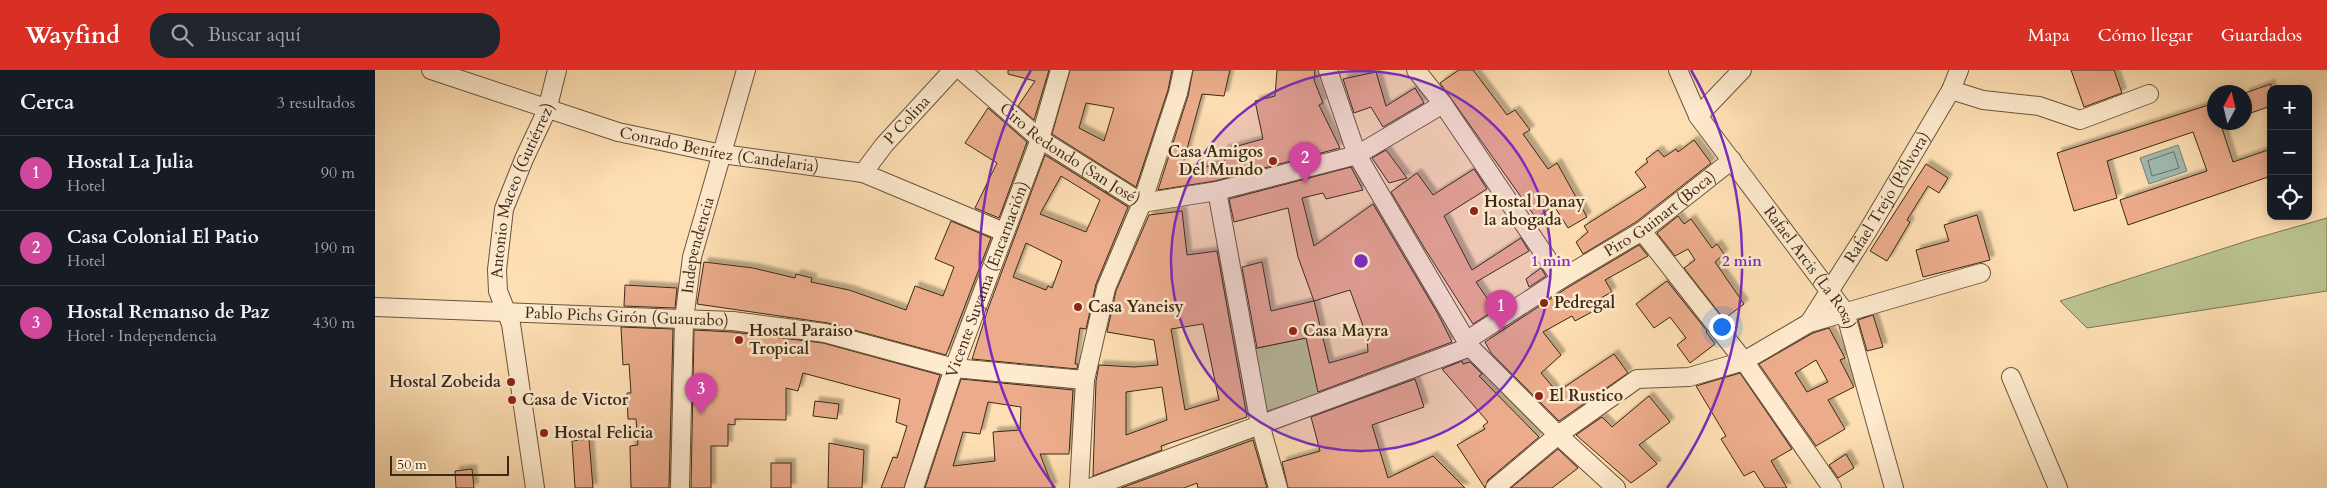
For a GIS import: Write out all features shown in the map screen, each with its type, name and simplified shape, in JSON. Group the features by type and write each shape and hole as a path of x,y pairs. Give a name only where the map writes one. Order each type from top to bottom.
{"street":[{"name":"Conrado Benítez (Candelaria)","path":"431,70 618,132 722,154 863,173 1004,232"},
{"name":"Antonio Maceo (Gutiérrez)","path":"535,488 511,324 498,290 497,270 504,209 523,159 547,110 557,70"},
{"name":"Independencia","path":"680,488 684,320 692,257 746,70"},
{"name":"P Colina","path":"863,173 884,145 953,70"},
{"name":"Ciro Redondo (San José)","path":"961,70 1040,140 1142,203 1217,191 1357,155 1443,104"},
{"name":"Vicente Suyama (Encarnación)","path":"914,488 954,368 1040,140 1060,70"},
{"path":"1079,488 1085,380 1106,288 1142,203 1178,93 1183,70"},
{"path":"1328,70 1357,155 1468,344 1558,435 1616,488"},
{"path":"1415,70 1443,104 1561,278"},
{"name":"Rafael Arcis (La Rosa)","path":"1677,70 1698,116 1845,312 1894,488"},
{"path":"1698,116 1742,70"},
{"name":"Rafael Trejo (Pólvora)","path":"1809,323 1830,293 1951,90 1959,70"},
{"path":"1951,90 1983,100 2039,106 2080,120 2149,94"},
{"name":"Piro Guinart (Boca)","path":"1090,488 1468,344 1561,278 1642,231 1732,160"},
{"path":"1217,191 1260,424 1278,488"},
{"path":"1642,231 1744,361 1832,488"},
{"path":"1495,488 1558,435 1637,380 1689,377 1744,361 1809,323 1981,273"},
{"name":"Pablo Pichs Girón (Guaurabo)","path":"375,307 733,321 825,333 954,368 1085,380"},
{"path":"2011,377 2058,488"}],"green space":[{"path":"2327,218 2327,291 2087,328 2060,301 2253,239"},
{"path":"1306,338 1319,394 1267,411 1254,349"}],"water":[{"path":"2178,145 2187,171 2149,184 2140,158"}],"building":[{"path":"1008,70 1049,70 1034,120 1018,106 1035,81 1008,74"},
{"path":"1070,70 1172,70 1168,90 1136,187 1052,134","holes":["1086,103 1114,108 1104,141 1079,128"]},
{"path":"1193,70 1230,70 1224,96 1202,94 1181,171 1225,163 1223,150 1263,139 1255,101 1275,96 1277,70 1315,70 1314,80 1323,103 1319,105 1340,148 1215,181 1158,190 1188,96"},
{"path":"1459,70 1473,70 1507,115 1515,110 1530,130 1523,134 1548,169 1557,163 1587,217 1568,228 1554,206 1536,218 1440,83"},
{"path":"2071,70 2114,70 2122,93 2084,107"},
{"path":"1376,72 1386,106 1415,88 1424,103 1383,127 1371,107 1354,113 1343,79"},
{"path":"2267,85 2267,107 2252,113 2252,91"},
{"path":"2207,106 2207,130 2223,130 2233,162 2267,150 2267,177 2128,225 2120,200 2207,171 2193,132 2107,161 2117,198 2074,211 2057,153"},
{"path":"988,108 1027,142 999,218 975,208 997,163 965,143"},
{"path":"1694,140 1711,163 1636,222 1583,254 1576,242 1588,232 1584,226 1646,187 1635,172 1648,162 1646,159 1658,150 1664,157 1676,149 1678,152"},
{"path":"1386,150 1407,178 1389,183 1372,158"},
{"path":"1045,155 1128,207 1096,284 1086,329 1080,328 1075,364 1078,364 1077,369 972,359 988,309","holes":["1061,176 1100,200 1086,232 1040,214","1026,243 1062,261 1052,288 1048,286 1046,290 1013,277"]},
{"path":"1926,164 1948,178 1939,193 1928,186 1907,220 1910,222 1887,261 1870,251"},
{"path":"1351,167 1363,190 1326,199 1323,193 1302,198 1314,246 1373,204 1438,314 1452,342 1318,392 1306,338 1257,348 1242,267 1262,262 1271,311 1314,301 1298,257 1288,208 1234,222 1229,199","holes":["1350,290 1367,337 1368,352 1329,363 1314,301"]},
{"path":"1474,169 1487,189 1444,216 1472,270 1521,238 1529,251 1476,282 1495,310 1473,324 1391,192 1417,173 1433,195"},
{"path":"1182,211 1187,255 1217,251 1247,417 1161,446 1162,450 1093,476 1096,381 1099,365 1134,367 1158,365 1154,340 1107,332 1116,291 1149,215","holes":["1203,324 1219,400 1185,410 1171,329","1162,387 1167,420 1126,435 1126,392"]},
{"path":"1977,215 1990,260 1923,277 1916,250 1949,241 1944,225"},
{"path":"1678,216 1684,224 1691,219 1712,248 1717,244 1724,254 1715,262 1744,304 1724,319 1684,268 1695,260 1688,249 1675,256 1657,233"},
{"path":"951,221 991,238 946,355 828,323 697,304 704,262 753,268 795,278 796,274 812,278 811,282 849,290 906,310 915,286 943,296 954,267 935,259"},
{"path":"1639,245 1648,256 1605,280 1612,292 1597,300 1601,307 1575,321 1572,316 1543,332 1561,355 1541,373 1557,392 1614,354 1628,373 1559,421 1491,353 1485,342 1567,288"},
{"path":"1541,268 1546,276 1529,287 1526,279"},
{"path":"1667,281 1707,331 1715,344 1690,363 1677,345 1686,338 1670,317 1654,328 1636,304"},
{"path":"625,285 677,288 675,308 624,306"},
{"path":"1873,315 1883,347 1867,351 1858,320"},
{"path":"621,327 673,329 669,488 631,488 630,446 638,445 636,419 628,419 627,393 631,393 629,364 623,365"},
{"path":"1829,328 1845,358 1840,360 1854,387 1828,400 1845,429 1816,446 1759,364 1813,333","holes":["1816,360 1828,382 1807,392 1795,373"]},
{"path":"694,330 732,332 823,343 940,375 904,488 881,488 893,457 897,458 907,426 896,422 900,399 803,373 798,391 786,388 786,420 735,419 735,425 728,424 728,446 711,446 711,488 691,488"},
{"path":"1462,361 1463,364 1470,362 1482,374 1479,376 1539,437 1488,480 1485,488 1457,445 1485,429 1483,426 1488,422 1442,369"},
{"path":"1740,373 1792,449 1771,461 1787,488 1765,488 1754,471 1744,476 1721,439 1726,436 1696,386"},
{"path":"961,379 1073,390 1069,454 1040,454 1053,488 925,488","holes":["988,402 1021,407 1020,430 993,432 995,461 953,466 963,432 980,434"]},
{"path":"1415,379 1424,407 1372,425 1388,478 1433,456 1465,488 1288,488 1282,462 1320,451 1311,417"},
{"path":"1649,396 1670,422 1639,445 1657,464 1631,483 1576,435 1602,417 1612,427"},
{"path":"815,401 839,404 837,419 813,416"},
{"path":"589,439 593,488 575,488 572,441"},
{"path":"1253,440 1267,488 1198,488 1197,483 1184,488 1121,488"},
{"path":"829,443 864,450 862,488 828,488"},
{"path":"1558,449 1578,468 1552,488 1511,488"},
{"path":"1846,454 1854,468 1838,478 1829,465"},
{"path":"771,463 791,463 791,488 771,488"},
{"path":"472,469 474,488 456,488 455,471"}],"place":[{"name":"Casa Amigos Del Mundo","path":"1273,161"},
{"name":"Casa Colonial El Patio","path":"1305,183"},
{"name":"Hostal Danay la abogada","path":"1474,211"},
{"name":"Pedregal","path":"1544,303"},
{"name":"Casa Yaneisy","path":"1078,307"},
{"name":"Casa Mayra","path":"1293,331"},
{"name":"Hostal La Julia","path":"1501,331"},
{"name":"Hostal Paraiso Tropical","path":"739,340"},
{"name":"Hostal Zobeida","path":"511,382"},
{"name":"El Rustico","path":"1539,396"},
{"name":"Casa de Victor","path":"512,400"},
{"name":"Hostal Remanso de Paz","path":"701,414"},
{"name":"Hostal Felicia","path":"544,433"}]}
